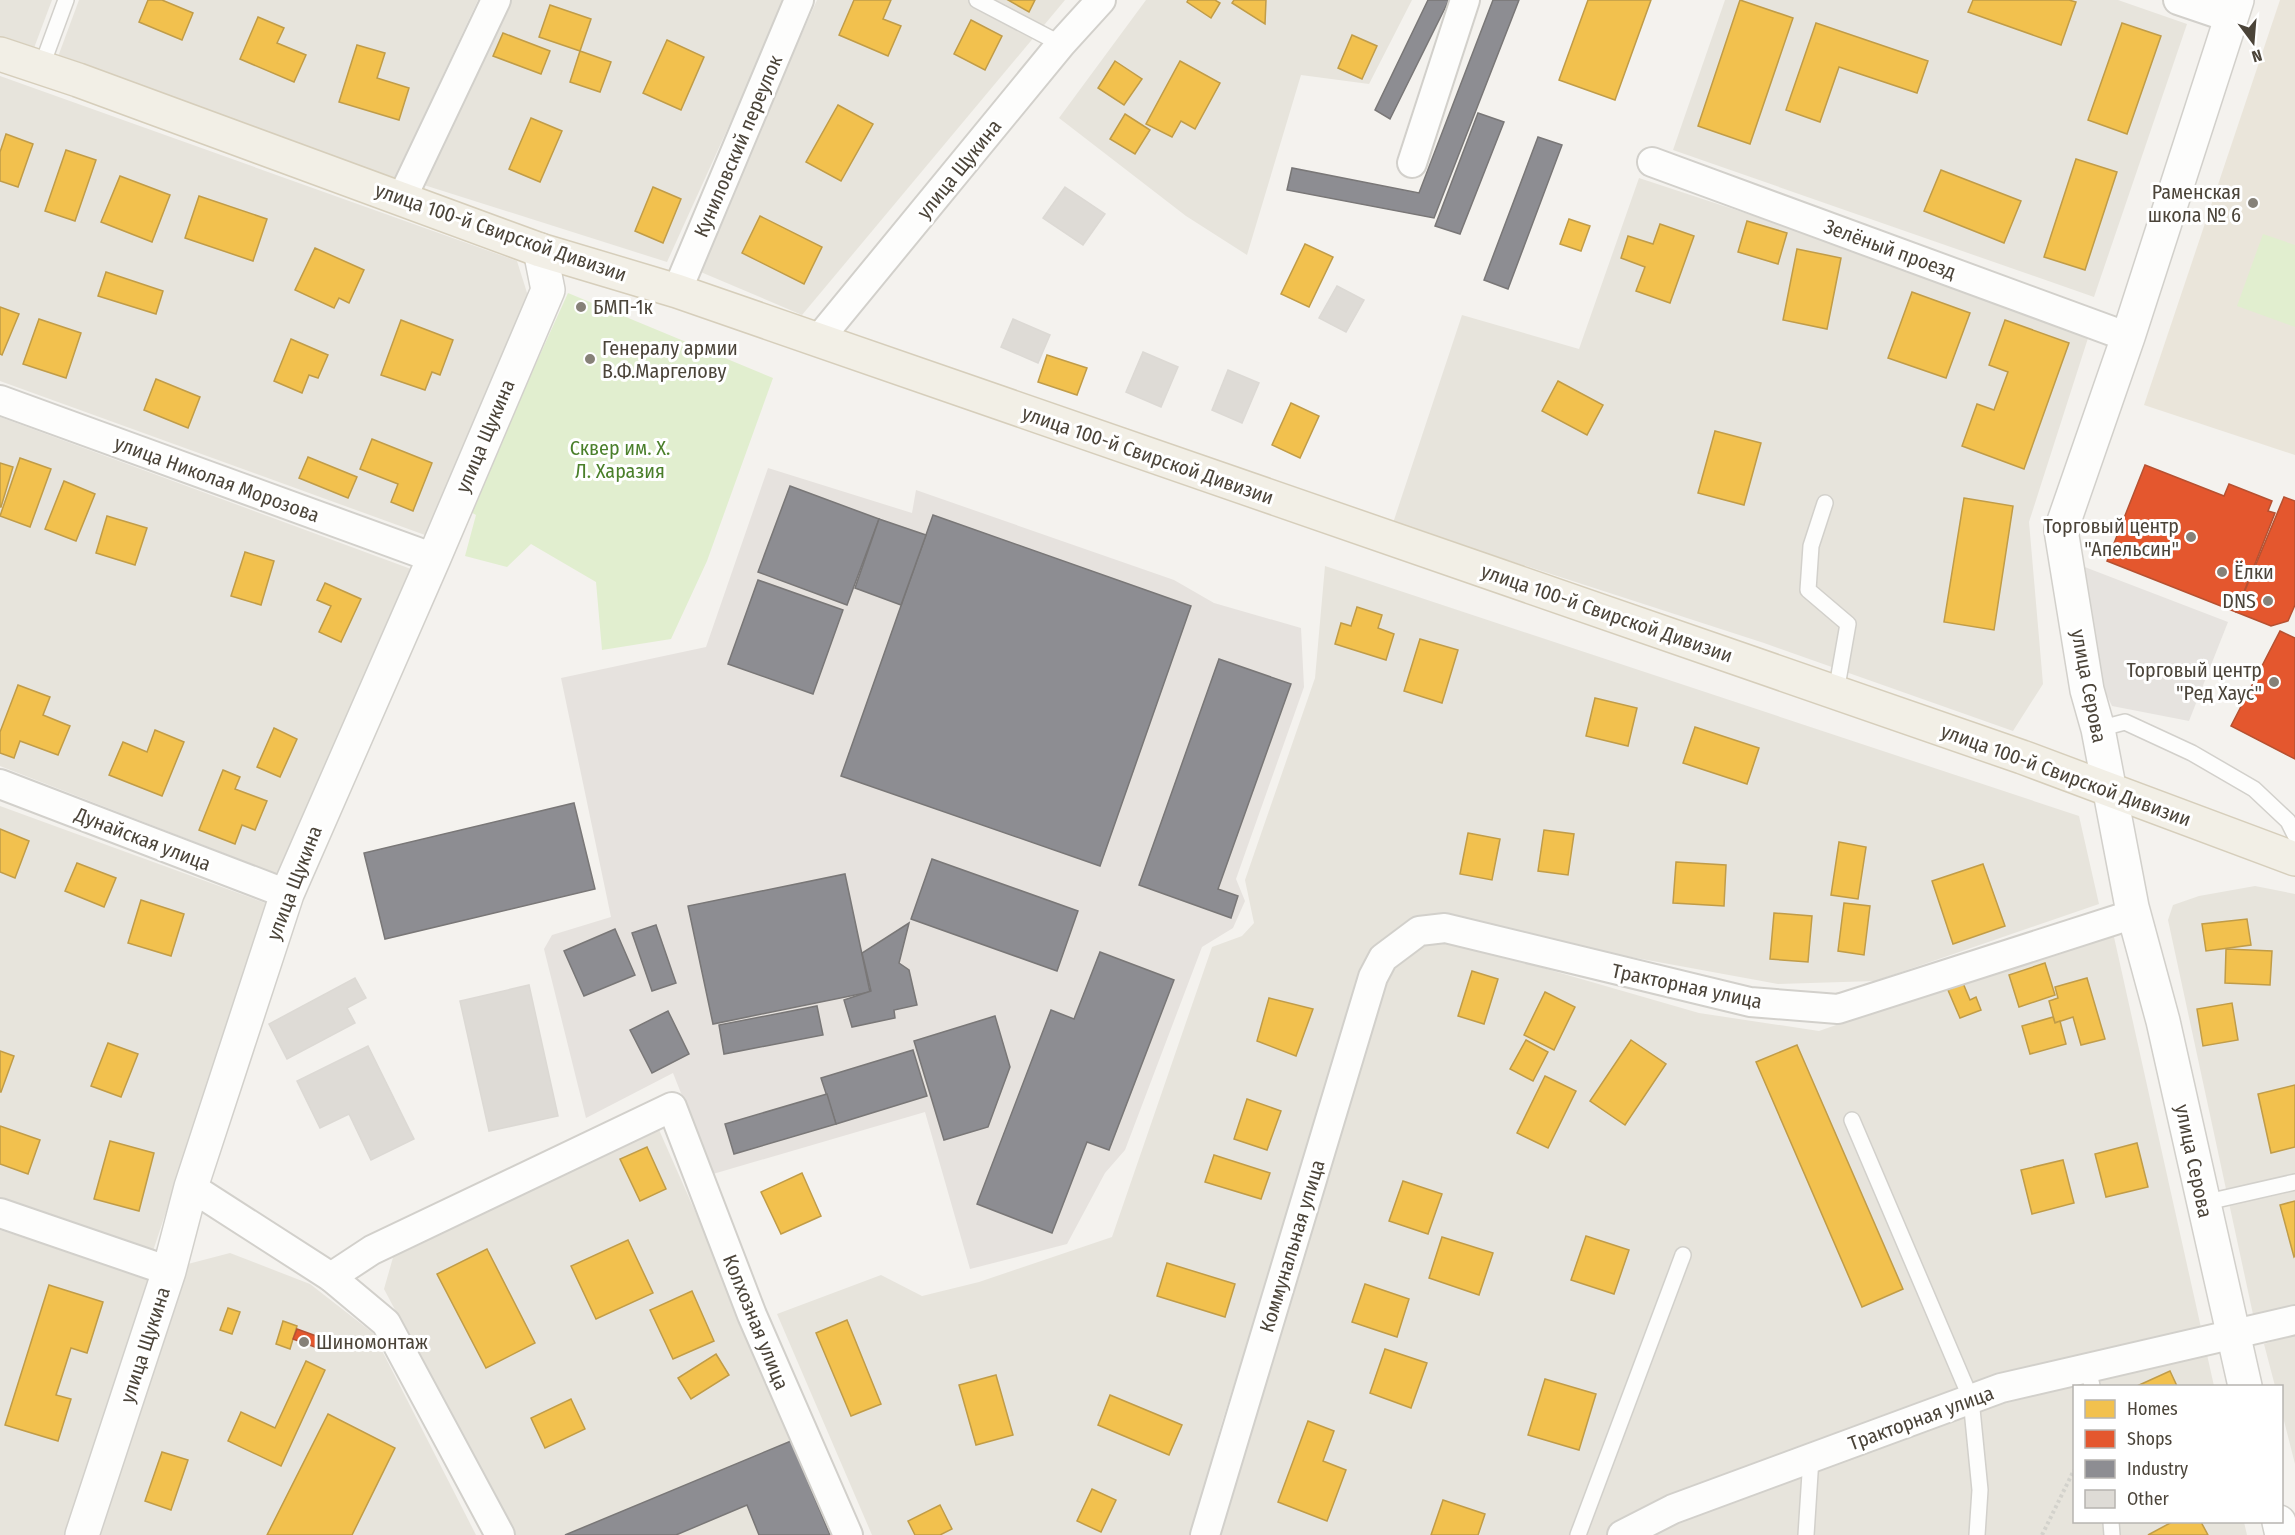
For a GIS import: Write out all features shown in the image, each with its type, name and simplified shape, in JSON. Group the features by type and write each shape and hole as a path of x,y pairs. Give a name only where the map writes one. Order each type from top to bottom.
{"main road":[{"name":"улица 100-й Свирской Дивизии","path":"0,54 540,250 677,291 1836,692 2109,789 2295,859"}],"street":[{"path":"402,198 496,0"},
{"name":"Куниловский переулок","path":"677,291 799,0"},
{"name":"улица Щукина","path":"818,340 1061,44 1101,0"},
{"path":"1412,163 1465,0"},
{"path":"2178,0 2234,9"},
{"name":"улица Серова","path":"2234,9 2128,337 2061,530 2086,690 2098,729 2134,914 2163,1021 2245,1385"},
{"name":"Зелёный проезд","path":"1652,162 2128,337"},
{"name":"улица Щукина","path":"82,1535 170,1271 192,1187 286,894 434,558 548,290 540,250"},
{"name":"улица Николая Морозова","path":"0,400 434,558"},
{"name":"Дунайская улица","path":"0,784 286,894"},
{"name":"Тракторная улица","path":"1383,958 1419,931 1445,928 1741,1000 1838,1010 2134,914"},
{"name":"Коммунальная улица","path":"1205,1535 1373,977 1383,958"},
{"name":"Колхозная улица","path":"331,1277 372,1250 672,1107 752,1315 848,1535"},
{"path":"192,1187 331,1277 386,1323 500,1535"},
{"path":"0,1214 170,1271"},
{"path":"2232,1336 2295,1320"},
{"name":"Тракторная улица","path":"1622,1535 1673,1509 2001,1388 2090,1377 2232,1336"}],"lane":[{"path":"41,68 66,0"},
{"path":"977,0 1061,44"},
{"path":"1825,503 1811,546 1808,590 1848,624 1836,692"},
{"path":"2098,729 2125,722 2192,753 2254,789 2288,821 2295,835"},
{"path":"1852,1120 1971,1399 1980,1490 1977,1535"},
{"path":"2203,1203 2295,1182"},
{"path":"1578,1535 1683,1255"},
{"path":"1806,1535 1811,1458"}],"path":[{"path":"2042,1535 2073,1472"}],"shaded area":[{"path":"0,0 52,0 31,56 0,45"},
{"path":"79,0 478,0 393,182 56,62"},
{"path":"510,0 786,0 667,262 424,185"},
{"path":"817,0 1065,0 802,315 696,270"},
{"path":"1146,0 1412,0 1369,84 1301,75 1247,255 1186,216 1059,118"},
{"path":"1725,0 2118,0 2187,24 2094,297 1673,150"},
{"name":"Раменская школа № 6","path":"2280,0 2295,0 2295,455 2144,405"},
{"path":"0,76 517,261 528,296 425,535 0,381"},
{"path":"1639,178 1912,268 2089,335 2029,522 2043,684 2013,731 1764,643 1393,523 1462,315 1579,349"},
{"path":"0,417 411,569 285,877 0,766"},
{"path":"768,468 912,513 916,490 1174,580 1214,603 1301,628 1304,687 1236,879 1245,901 1233,928 1202,947 1125,1150 1105,1173 1067,1244 970,1269 925,1112 713,1174 673,1073 586,1118 544,949 552,935 611,917 561,678 706,647"},
{"path":"1325,566 2079,816 2099,904 1875,981 1778,984 1598,951 1439,916 1370,959 1222,1422 1191,1535 872,1535 777,1314 881,1275 922,1296 979,1282 1112,1237 1212,947 1242,936 1254,923 1245,880 1315,678"},
{"path":"2082,566 2228,622 2189,721 2112,706 2088,656"},
{"path":"0,806 268,904 153,1251 0,1201"},
{"path":"2255,886 2295,894 2295,1309 2254,1319 2168,920 2173,905 2199,896"},
{"path":"2112,928 2214,1385 2073,1385 2073,1523 2244,1523 2247,1535 1216,1535 1226,1493 1392,966 1432,936 1699,1013 1819,1031"},
{"path":"656,1123 838,1535 514,1535 384,1289 396,1247"},
{"path":"0,1230 150,1278 67,1535 0,1535"},
{"path":"230,1253 310,1284 373,1333 476,1535 96,1535 184,1265"},
{"path":"2295,1335 2295,1464 2283,1417 2283,1385 2275,1385 2264,1344"}],"green space":[{"path":"2263,234 2295,245 2295,327 2237,306"},
{"name":"Сквер им. Х. Л. Харазия","path":"568,293 773,378 707,561 671,639 602,650 596,582 531,544 507,567 465,556 476,515 469,511"}],"building: Homes":[{"path":"148,0 162,0 193,13 182,40 139,22"},
{"path":"854,0 891,0 883,19 901,26 888,56 839,35"},
{"path":"1008,0 1035,0 1029,12"},
{"path":"1188,0 1215,0 1220,3 1211,18 1187,2"},
{"path":"1234,0 1266,0 1265,24 1232,3"},
{"path":"1588,0 1651,0 1615,100 1559,80"},
{"path":"1740,0 1793,18 1750,144 1698,126"},
{"path":"1973,0 2069,0 2076,2 2061,45 1968,12"},
{"path":"550,5 591,19 580,51 539,37"},
{"path":"258,17 284,28 277,43 306,55 294,82 240,59"},
{"path":"971,20 1002,36 985,70 954,54"},
{"path":"1816,23 1928,61 1917,93 1839,67 1820,122 1786,110"},
{"path":"2122,23 2161,36 2127,134 2088,120"},
{"path":"503,33 550,51 541,74 493,56"},
{"path":"1352,35 1377,46 1362,79 1338,68"},
{"path":"667,40 704,57 681,110 643,93"},
{"path":"357,45 385,53 377,78 409,88 399,120 339,102"},
{"path":"580,51 611,62 600,92 570,82"},
{"path":"1115,61 1142,79 1124,105 1098,88"},
{"path":"1180,61 1220,83 1195,129 1181,121 1172,137 1146,124"},
{"path":"838,105 873,124 841,181 806,162"},
{"path":"1125,114 1150,130 1135,154 1110,139"},
{"path":"531,118 562,131 540,182 509,169"},
{"path":"6,134 33,144 18,187 0,181 0,152"},
{"path":"66,150 96,160 75,221 45,211"},
{"path":"2076,159 2117,172 2085,270 2044,257"},
{"path":"1941,170 2021,201 2004,243 1924,211"},
{"path":"120,176 170,195 152,242 101,222"},
{"path":"653,187 681,199 663,243 635,231"},
{"path":"199,196 267,219 253,261 185,238"},
{"path":"760,216 822,247 804,284 742,253"},
{"path":"1569,219 1590,226 1581,251 1560,244"},
{"path":"1747,221 1787,233 1778,264 1738,252"},
{"path":"1660,224 1694,236 1670,303 1636,291 1645,267 1621,258 1628,236 1653,244"},
{"path":"1305,244 1333,257 1309,307 1281,294"},
{"path":"315,248 364,270 349,303 339,298 334,308 295,290"},
{"path":"1797,249 1841,258 1827,329 1783,320"},
{"path":"106,272 163,291 156,314 98,296"},
{"path":"1912,292 1970,313 1946,378 1888,358"},
{"path":"0,307 19,314 2,355 0,354"},
{"path":"39,319 81,333 66,378 23,364"},
{"path":"401,320 453,340 440,375 432,372 425,390 381,375"},
{"path":"2005,320 2069,343 2024,469 1962,446 1977,404 1994,410 2008,372 1989,365"},
{"path":"291,339 328,355 318,378 309,375 302,393 274,381"},
{"path":"1047,355 1087,368 1077,395 1038,382"},
{"path":"156,379 200,397 188,428 144,410"},
{"path":"1558,381 1603,405 1587,435 1542,411"},
{"path":"1291,403 1319,416 1300,458 1272,445"},
{"path":"1715,431 1761,443 1744,505 1698,493"},
{"path":"372,439 432,463 413,511 391,502 398,484 360,469"},
{"path":"308,457 357,477 348,498 299,478"},
{"path":"20,458 51,469 30,527 0,516"},
{"path":"0,463 13,467 1,507 0,507"},
{"path":"64,481 95,494 76,541 45,529"},
{"path":"1964,498 2013,506 1994,630 1944,622"},
{"path":"107,516 147,528 135,565 96,553"},
{"path":"245,552 274,561 261,605 231,596"},
{"path":"325,583 361,599 341,642 319,632 331,606 317,600"},
{"path":"1357,607 1382,615 1378,628 1394,634 1386,660 1335,644 1341,623 1351,626"},
{"path":"1420,639 1458,650 1442,703 1404,691"},
{"path":"18,685 50,697 43,715 70,726 58,755 20,741 14,758 0,753 0,732"},
{"path":"1595,698 1637,708 1628,746 1586,736"},
{"path":"1695,727 1759,748 1747,784 1683,763"},
{"path":"274,728 297,739 280,777 257,767"},
{"path":"155,730 184,742 162,796 109,775 123,742 147,752"},
{"path":"223,770 240,777 235,789 267,801 255,830 242,825 235,844 199,830"},
{"path":"0,829 29,841 15,878 0,872"},
{"path":"1544,830 1574,834 1568,875 1538,871"},
{"path":"1468,833 1500,839 1492,880 1460,874"},
{"path":"1839,842 1866,847 1858,899 1831,895"},
{"path":"1676,862 1726,865 1724,906 1673,903"},
{"path":"77,863 116,878 104,907 65,891"},
{"path":"1983,864 2005,926 1953,944 1932,881"},
{"path":"141,900 184,914 171,956 128,943"},
{"path":"1844,903 1870,906 1864,955 1838,951"},
{"path":"1774,913 1812,916 1808,962 1770,959"},
{"path":"2247,919 2251,945 2206,951 2202,924"},
{"path":"2226,949 2272,951 2270,985 2225,983"},
{"path":"2045,963 2055,995 2019,1007 2009,975"},
{"path":"1472,971 1498,979 1484,1024 1458,1016"},
{"path":"2087,978 2105,1039 2081,1045 2073,1017 2055,1023 2049,1001 2058,998 2055,987"},
{"path":"1963,983 1970,1000 1976,997 1981,1010 1960,1018 1948,990"},
{"path":"1545,992 1575,1007 1554,1050 1524,1035"},
{"path":"1269,998 1313,1009 1296,1056 1257,1041"},
{"path":"2232,1003 2238,1040 2203,1046 2197,1009"},
{"path":"2053,1017 2055,1023 2060,1021 2066,1044 2030,1054 2022,1026"},
{"path":"1526,1040 1548,1052 1533,1081 1510,1069"},
{"path":"1631,1040 1666,1064 1625,1125 1590,1101"},
{"path":"108,1043 138,1054 121,1097 91,1086"},
{"path":"1797,1045 1903,1289 1862,1307 1756,1062"},
{"path":"0,1051 14,1056 1,1092 0,1092"},
{"path":"1545,1076 1576,1091 1548,1148 1517,1133"},
{"path":"2295,1085 2295,1147 2271,1153 2258,1094"},
{"path":"1247,1099 1281,1111 1267,1150 1234,1139"},
{"path":"0,1126 40,1140 28,1174 0,1164"},
{"path":"110,1141 154,1153 139,1211 94,1199"},
{"path":"2137,1143 2148,1187 2106,1197 2095,1154"},
{"path":"647,1147 666,1189 640,1201 620,1159"},
{"path":"1214,1155 1270,1173 1261,1199 1205,1182"},
{"path":"2063,1160 2074,1203 2032,1214 2021,1170"},
{"path":"802,1173 821,1216 781,1234 761,1192"},
{"path":"1403,1181 1442,1194 1428,1234 1389,1221"},
{"path":"2295,1201 2295,1256 2294,1257 2280,1205"},
{"path":"1586,1236 1629,1250 1614,1294 1571,1280"},
{"path":"1442,1237 1493,1253 1479,1295 1429,1278"},
{"path":"628,1240 653,1293 596,1319 571,1266"},
{"path":"487,1249 535,1343 486,1368 437,1274"},
{"path":"1167,1263 1235,1284 1225,1317 1157,1296"},
{"path":"1365,1284 1409,1299 1397,1337 1352,1322"},
{"path":"49,1285 103,1302 87,1353 71,1348 56,1395 71,1399 58,1441 5,1425"},
{"path":"692,1291 714,1341 673,1359 650,1310"},
{"path":"228,1308 240,1312 232,1334 220,1330"},
{"path":"847,1320 881,1404 851,1416 816,1333"},
{"path":"283,1321 297,1326 290,1349 276,1344"},
{"path":"1385,1349 1427,1363 1411,1408 1370,1393"},
{"path":"716,1354 729,1375 691,1399 678,1378"},
{"path":"306,1361 325,1370 281,1466 228,1441 241,1412 275,1428"},
{"path":"2170,1371 2177,1385 2139,1385"},
{"path":"996,1375 1013,1435 976,1445 959,1385"},
{"path":"1545,1379 1596,1394 1579,1450 1528,1435"},
{"path":"1110,1395 1182,1425 1169,1455 1098,1425"},
{"path":"571,1399 585,1429 545,1448 531,1418"},
{"path":"328,1414 395,1448 352,1535 267,1535"},
{"path":"1308,1421 1334,1431 1323,1461 1346,1470 1327,1521 1278,1502"},
{"path":"162,1452 188,1460 171,1510 145,1501"},
{"path":"1092,1489 1116,1500 1101,1532 1077,1521"},
{"path":"1443,1500 1485,1514 1478,1535 1431,1535"},
{"path":"940,1505 952,1529 940,1535 915,1535 908,1521"},
{"path":"2170,1523 2202,1523 2208,1535 2148,1535"}],"building: Shops":[{"name":"Торговый центр \"Апельсин\"","path":"2145,465 2224,496 2229,484 2272,501 2268,511 2275,513 2236,612 2107,561"},
{"path":"2284,497 2295,501 2295,605 2288,621 2271,626 2236,612"},
{"name":"Торговый центр \"Ред Хаус\"","path":"2280,631 2295,638 2295,759 2231,726"},
{"path":"297,1329 319,1337 315,1347 293,1339"}],"building: Industry":[{"path":"1428,0 1449,0 1390,119 1375,110"},
{"path":"1493,0 1519,0 1434,218 1287,190 1292,168 1419,193"},
{"path":"1478,113 1504,122 1460,234 1435,226"},
{"path":"1538,137 1562,145 1508,289 1484,280"},
{"path":"790,486 879,519 847,605 758,572"},
{"path":"933,515 1191,606 1100,866 841,776"},
{"path":"879,519 926,535 901,605 855,588"},
{"path":"758,580 843,610 813,694 728,664"},
{"path":"1219,659 1291,684 1218,889 1238,896 1231,918 1139,885"},
{"path":"574,803 595,889 385,939 364,853"},
{"path":"932,859 1078,911 1057,971 911,919"},
{"path":"845,874 870,992 713,1024 688,906"},
{"path":"909,923 899,963 909,970 917,1005 894,1010 895,1018 852,1027 844,1000 871,991 862,953"},
{"path":"656,925 676,983 652,991 632,933"},
{"path":"615,929 635,975 584,996 564,951"},
{"path":"1100,952 1174,980 1109,1150 1087,1142 1052,1233 977,1204 1051,1010 1074,1019"},
{"path":"817,1006 823,1035 724,1054 719,1025"},
{"path":"668,1011 689,1054 652,1073 630,1030"},
{"path":"995,1016 1010,1067 988,1127 944,1140 914,1041"},
{"path":"913,1050 927,1096 836,1124 821,1078"},
{"path":"827,1094 836,1124 734,1154 725,1124"},
{"path":"791,1441 830,1535 759,1535 747,1505 676,1535 565,1535"}],"building: Other":[{"path":"1065,187 1105,214 1083,245 1043,218"},
{"path":"1337,286 1364,300 1346,332 1319,318"},
{"path":"1013,319 1050,335 1038,363 1001,347"},
{"path":"1143,352 1178,367 1161,407 1126,392"},
{"path":"1228,370 1259,383 1242,423 1212,410"},
{"path":"355,978 366,998 347,1008 355,1023 287,1059 269,1024"},
{"path":"529,985 558,1116 489,1131 460,1001"},
{"path":"368,1046 414,1139 371,1160 349,1114 320,1128 297,1081"}],"place":[{"name":"Раменская школа № 6","path":"2253,203"},
{"name":"БМП-1к","path":"581,307"},
{"name":"Генералу армии В.Ф.Маргелову","path":"590,359"},
{"name":"Торговый центр \"Апельсин\"","path":"2191,537"},
{"name":"Ёлки","path":"2222,572"},
{"name":"DNS","path":"2268,601"},
{"name":"Торговый центр \"Ред Хаус\"","path":"2274,682"},
{"name":"Шиномонтаж","path":"304,1342"}]}
